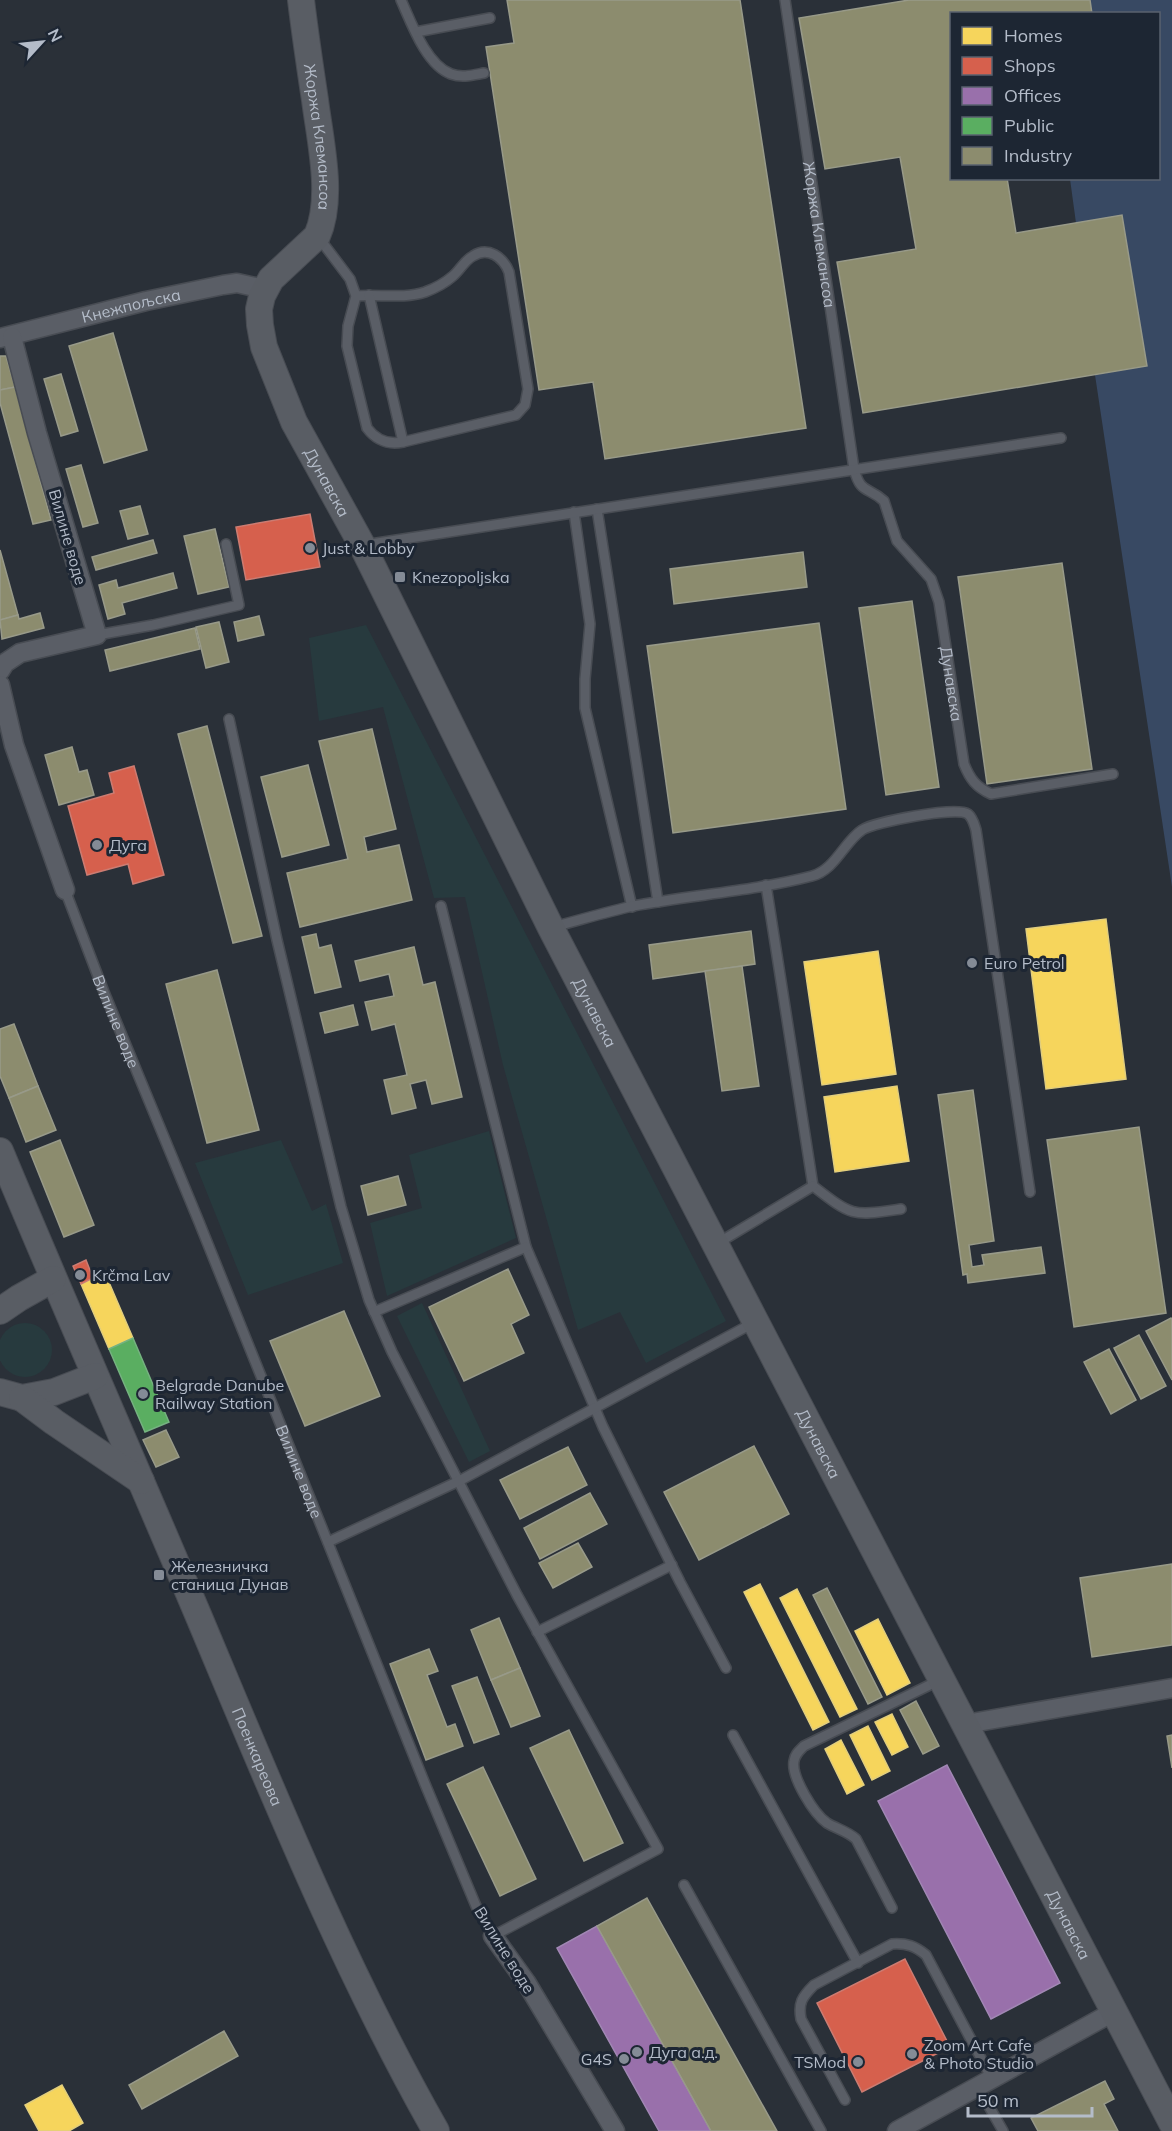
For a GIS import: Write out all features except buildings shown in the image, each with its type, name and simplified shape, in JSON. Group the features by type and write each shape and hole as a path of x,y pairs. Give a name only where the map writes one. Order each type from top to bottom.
{"main road":[{"name":"Жоржа Клемансоа","path":"264,289 271,279 316,236 321,227 324,198 323,156 301,0"},
{"name":"Дунавска","path":"264,289 260,303 260,325 272,368 294,422 362,545 551,928 1172,2123"},
{"name":"Поенкареова","path":"0,1151 249,1736 359,1985 403,2073 436,2131"},
{"path":"0,1311 53,1279"},
{"path":"11,1395 54,1392 95,1376"},
{"path":"11,1395 141,1481"}],"street":[{"name":"Кнежпољска","path":"6,337 146,301 223,285 237,283 264,289"},
{"name":"Вилине воде","path":"6,337 97,635"},
{"path":"0,671 5,663 20,653 97,635"},
{"name":"Вилине воде","path":"0,685 14,745 65,891"},
{"path":"966,1724 1172,1688"},
{"name":"Вилине воде","path":"493,1936 526,1982 615,2131"},
{"path":"897,2131 1115,2011"}],"lane":[{"path":"401,0 426,52 449,74 464,76 484,74"},
{"name":"Жоржа Клемансоа","path":"785,0 854,469"},
{"path":"416,32 490,18"},
{"path":"316,236 350,279 356,296 349,319 347,346 368,428 377,438 383,441 403,442 516,415 525,405 528,388 509,272 498,256 479,253 467,260 446,282 424,292 412,295 356,296"},
{"path":"369,295 403,442"},
{"path":"362,545 1061,438"},
{"name":"Дунавска","path":"854,469 862,488 884,501 897,541 925,571 936,588 964,764 970,780 980,789 991,794 1113,774"},
{"path":"597,509 658,902"},
{"path":"574,512 590,624 585,708 632,907"},
{"path":"97,635 153,625 244,603 226,544"},
{"path":"229,719 277,940 341,1207 369,1300 392,1352 537,1632 657,1849 493,1936"},
{"path":"551,928 632,907 766,885 816,874 830,864 859,832 872,825 951,810 968,814 974,821 976,830 1030,1192"},
{"path":"766,885 813,1185 839,1206 852,1212 862,1214 901,1209"},
{"name":"Вилине воде","path":"65,891 472,1897 493,1936"},
{"path":"441,906 526,1247 595,1408 672,1565 726,1668"},
{"path":"716,1244 813,1185"},
{"path":"374,1312 526,1247"},
{"path":"328,1542 459,1481 756,1321"},
{"path":"537,1632 672,1565"},
{"path":"892,1908 856,1839 826,1822 815,1812 795,1775 793,1762 796,1753 804,1746 942,1679"},
{"path":"733,1735 858,1963"},
{"path":"684,1885 821,2131"},
{"path":"846,2100 801,2019 799,2006 804,1995 814,1985 892,1944 903,1943 915,1946 926,1955 985,2083 1003,2131"}],"green space":[{"path":"366,625 726,1321 646,1363 620,1312 578,1330 503,1065 465,897 434,898 383,707 319,721 309,638"},
{"path":"489,1131 516,1238 387,1296 370,1223 422,1208 409,1155"},
{"path":"281,1140 312,1211 326,1204 343,1263 248,1295 195,1163"},
{"path":"422,1303 490,1451 469,1462 397,1316"},
{"path":"25,1323 35,1325 44,1331 51,1345 50,1360 44,1369 35,1375 25,1377 15,1375 6,1369 0,1360 0,1340 6,1331 15,1325"}],"water":[{"path":"1090,0 1172,0 1172,887 1095,375 1147,366 1122,216 1076,223 1070,180 1160,180 1160,12 1092,12"}],"place":[{"name":"Just & Lobby","path":"310,548"},
{"name":"Knezopoljska","path":"400,577"},
{"name":"Дуга","path":"97,845"},
{"name":"Euro Petrol","path":"972,963"},
{"name":"Krčma Lav","path":"80,1275"},
{"name":"Belgrade Danube Railway Station","path":"143,1394"},
{"name":"Железничка станица Дунав","path":"159,1575"},
{"name":"Дуга а.д.","path":"637,2052"},
{"name":"Zoom Art Cafe & Photo Studio","path":"912,2054"},
{"name":"G4S","path":"624,2059"},
{"name":"TSMod","path":"858,2062"}]}
